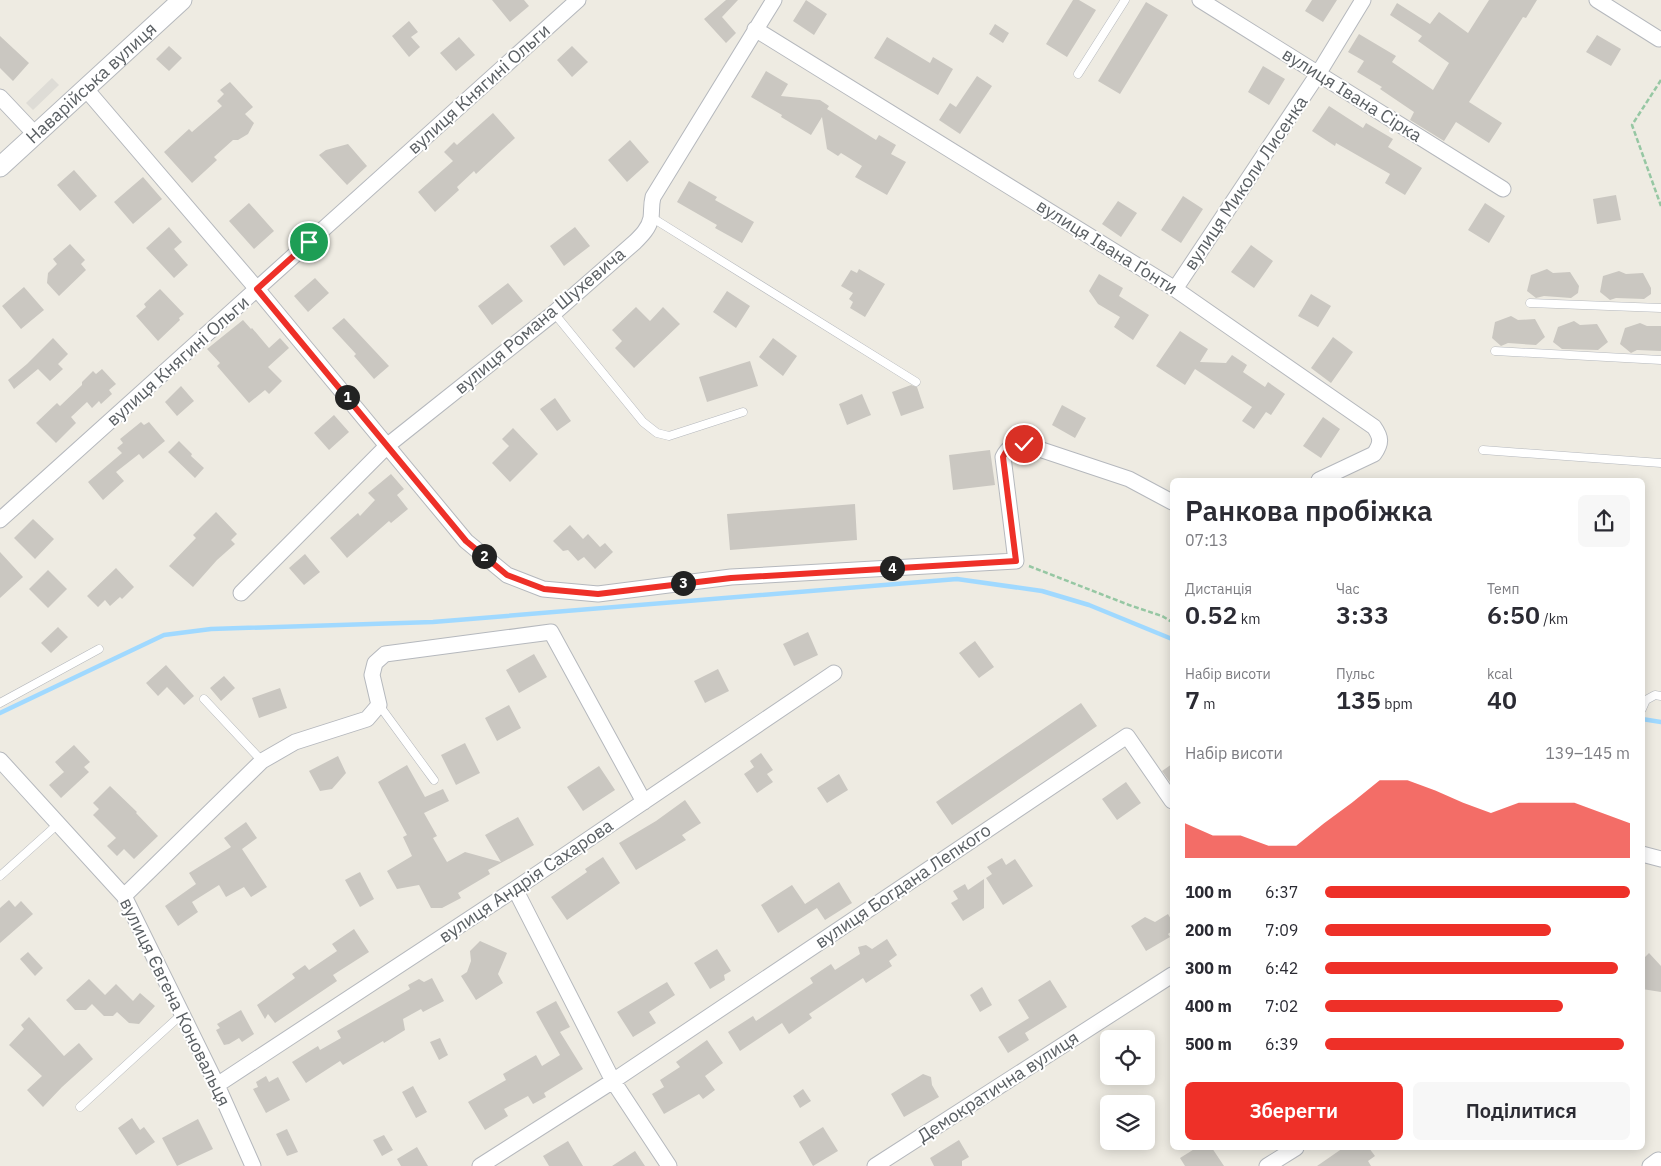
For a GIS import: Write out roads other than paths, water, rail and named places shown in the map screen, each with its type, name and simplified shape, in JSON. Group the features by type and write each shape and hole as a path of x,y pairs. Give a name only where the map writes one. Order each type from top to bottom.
{"street":[{"name":"Наварійська вулиця","path":"0,167 182,0"},
{"name":"вулиця Княгині Ольги","path":"0,520 578,0"},
{"name":"вулиця Романа Шухевича","path":"241,593 388,445 554,313 635,242 646,230 651,217 650,207 654,197 774,0"},
{"name":"вулиця Івана Сірка","path":"1200,0 1503,189"},
{"name":"вулиця Миколи Лисенка","path":"1175,289 1318,74 1363,0"},
{"path":"1597,0 1659,39"},
{"name":"вулиця Івана Ґонти","path":"755,29 1175,289 1374,426 1380,436 1380,446 1374,454 1323,478"},
{"path":"85,88 257,289 466,541 507,575 544,589 598,594 731,578 1016,561 1003,457 1006,450 1014,445 1024,444 1129,479 1170,501"},
{"path":"0,97 36,134"},
{"path":"124,896 262,761 295,742 367,719 379,705 372,675 375,663 385,654 552,632 644,802"},
{"name":"вулиця Андрія Сахарова","path":"217,1085 515,889 834,673"},
{"name":"вулиця Богдана Лепкого","path":"480,1166 614,1081 1127,736 1170,798"},
{"name":"вулиця Євгена Коновальця","path":"0,760 124,896 217,1085 253,1166"},
{"path":"1645,855 1661,859"},
{"path":"515,889 614,1081 669,1166"},
{"name":"Демократична вулиця","path":"875,1166 1170,976"},
{"path":"1267,1166 1293,1150"}],"lane":[{"path":"1078,74 1125,0"},
{"path":"651,217 916,382"},
{"path":"1530,303 1661,308"},
{"path":"554,313 643,422 657,433 669,436 743,412"},
{"path":"1495,351 1661,360"},
{"path":"1483,450 1661,463"},
{"path":"0,703 99,648"},
{"path":"1645,702 1655,696 1661,696"},
{"path":"204,699 262,761"},
{"path":"379,705 434,780"},
{"path":"0,876 58,824"},
{"path":"80,1107 182,1014"}],"waterway":[{"path":"0,713 164,635 211,629 433,622 957,579 1042,591 1089,605 1170,638"},
{"path":"1645,719 1661,722"}]}
